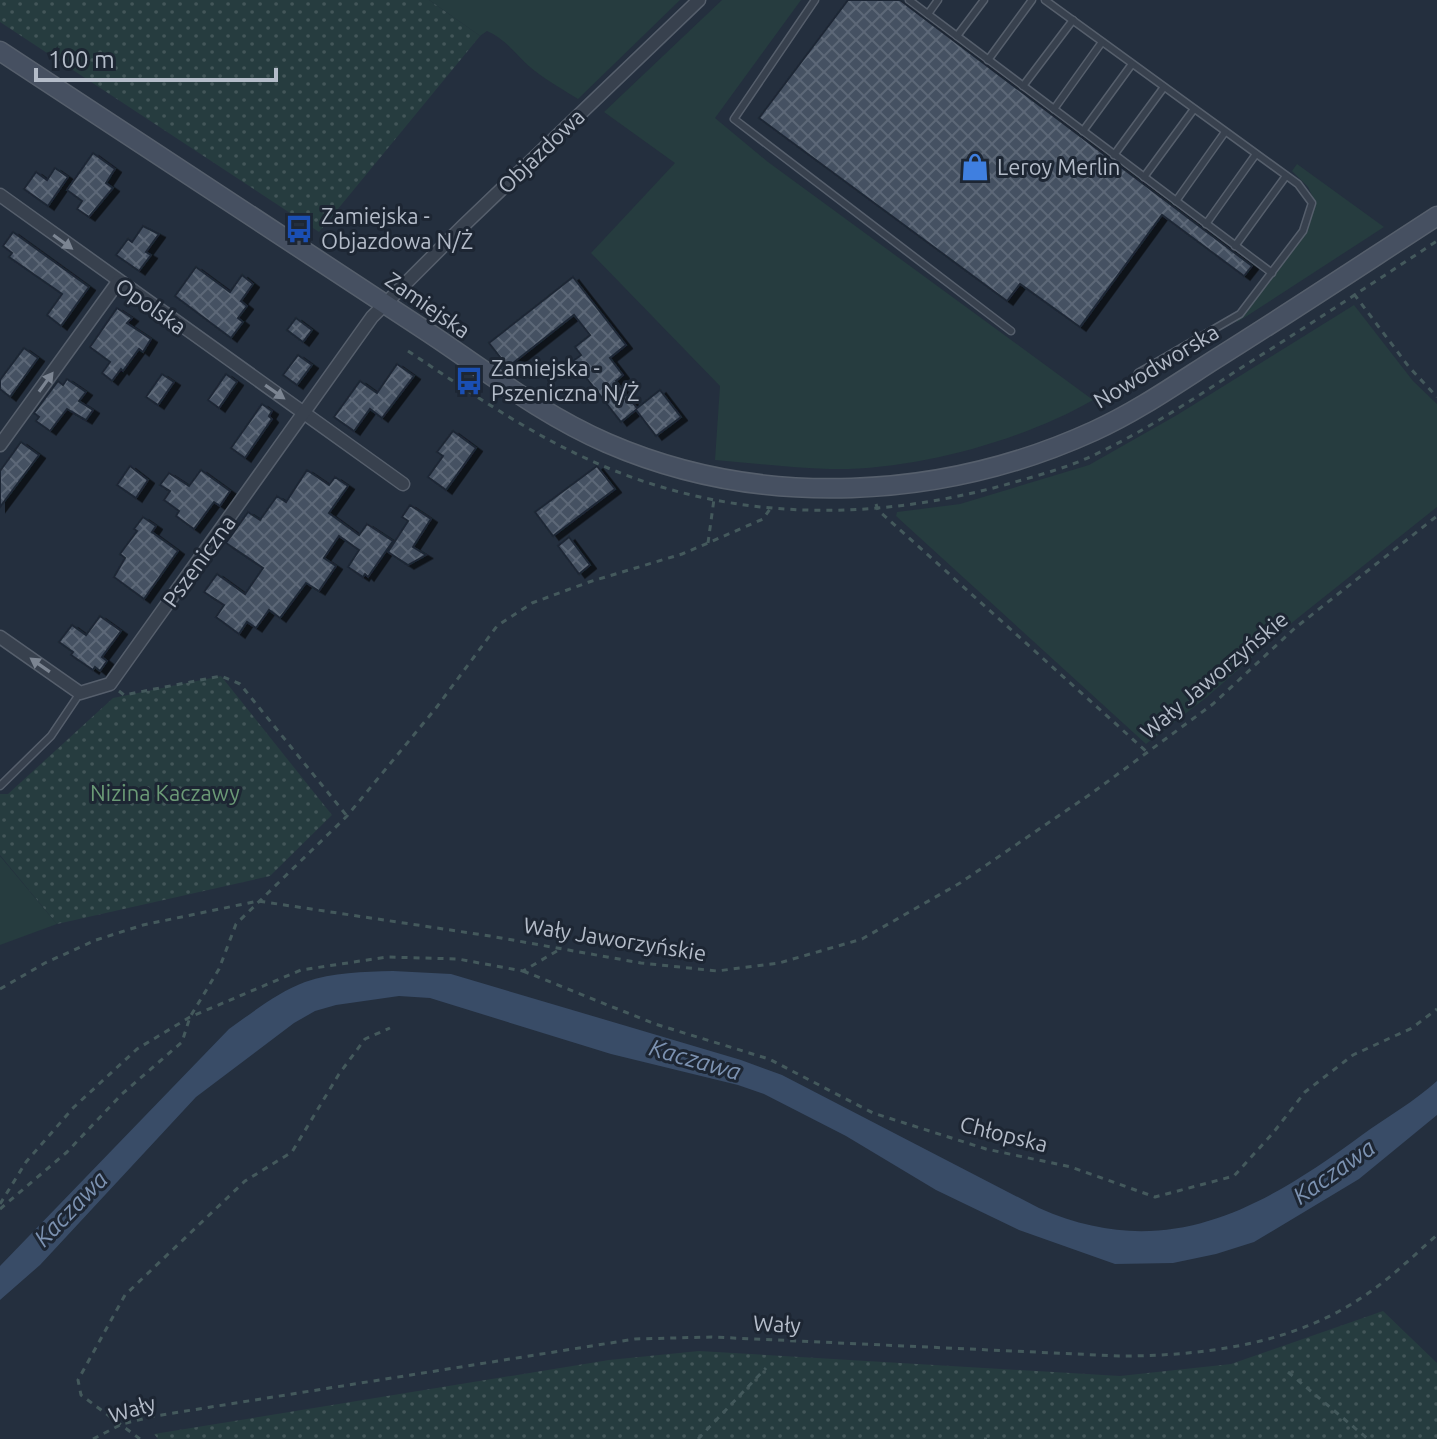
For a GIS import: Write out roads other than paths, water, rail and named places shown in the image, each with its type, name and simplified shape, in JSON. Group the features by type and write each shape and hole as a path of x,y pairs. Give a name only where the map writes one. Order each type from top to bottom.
{"street":[{"name":"Objazdowa","path":"384,303 699,0"},
{"name":"Zamiejska","path":"0,51 529,402 606,443 683,470 777,486 871,488"},
{"name":"Opolska","path":"0,195 305,413"},
{"name":"Nowodworska","path":"871,488 912,484 994,466 1095,431 1174,385 1437,216"},
{"path":"0,445 118,282"},
{"name":"Pszeniczna","path":"80,693 110,684 384,303"},
{"path":"305,413 403,484"},
{"path":"0,637 80,693"}],"lane":[{"path":"815,0 734,119 1011,331"},
{"path":"909,0 1272,273"},
{"path":"928,14 938,0"},
{"path":"957,36 984,0"},
{"path":"988,60 1032,0"},
{"path":"1045,0 1298,184 1312,203 1303,231 1240,314 1138,373"},
{"path":"1023,86 1073,20"},
{"path":"1054,109 1102,42"},
{"path":"1083,131 1132,64"},
{"path":"1114,155 1164,87"},
{"path":"1144,177 1194,109"},
{"path":"1176,201 1225,132"},
{"path":"1206,224 1256,154"},
{"path":"1235,246 1286,176"},
{"path":"0,786 51,736 80,693"}],"water":[{"name":"Kaczawa","path":"393,971 451,974 741,1060 782,1075 1039,1208 1085,1224 1128,1231 1170,1229 1210,1221 1248,1206 1324,1162 1437,1081 1437,1115 1359,1179 1254,1242 1173,1263 1115,1264 1019,1230 936,1190 846,1136 764,1094 611,1054 430,998 399,996 315,1011 294,1023 196,1097 40,1265 0,1300 0,1266 229,1029 275,997 305,982 337,974"}],"place":[{"name":"Leroy Merlin","path":"975,167"},
{"name":"Zamiejska - Objazdowa N/Ż","path":"299,229"},
{"name":"Zamiejska - Pszeniczna N/Ż","path":"469,381"}],"park label":[{"name":"Nizina Kaczawy","path":"165,793"}]}
